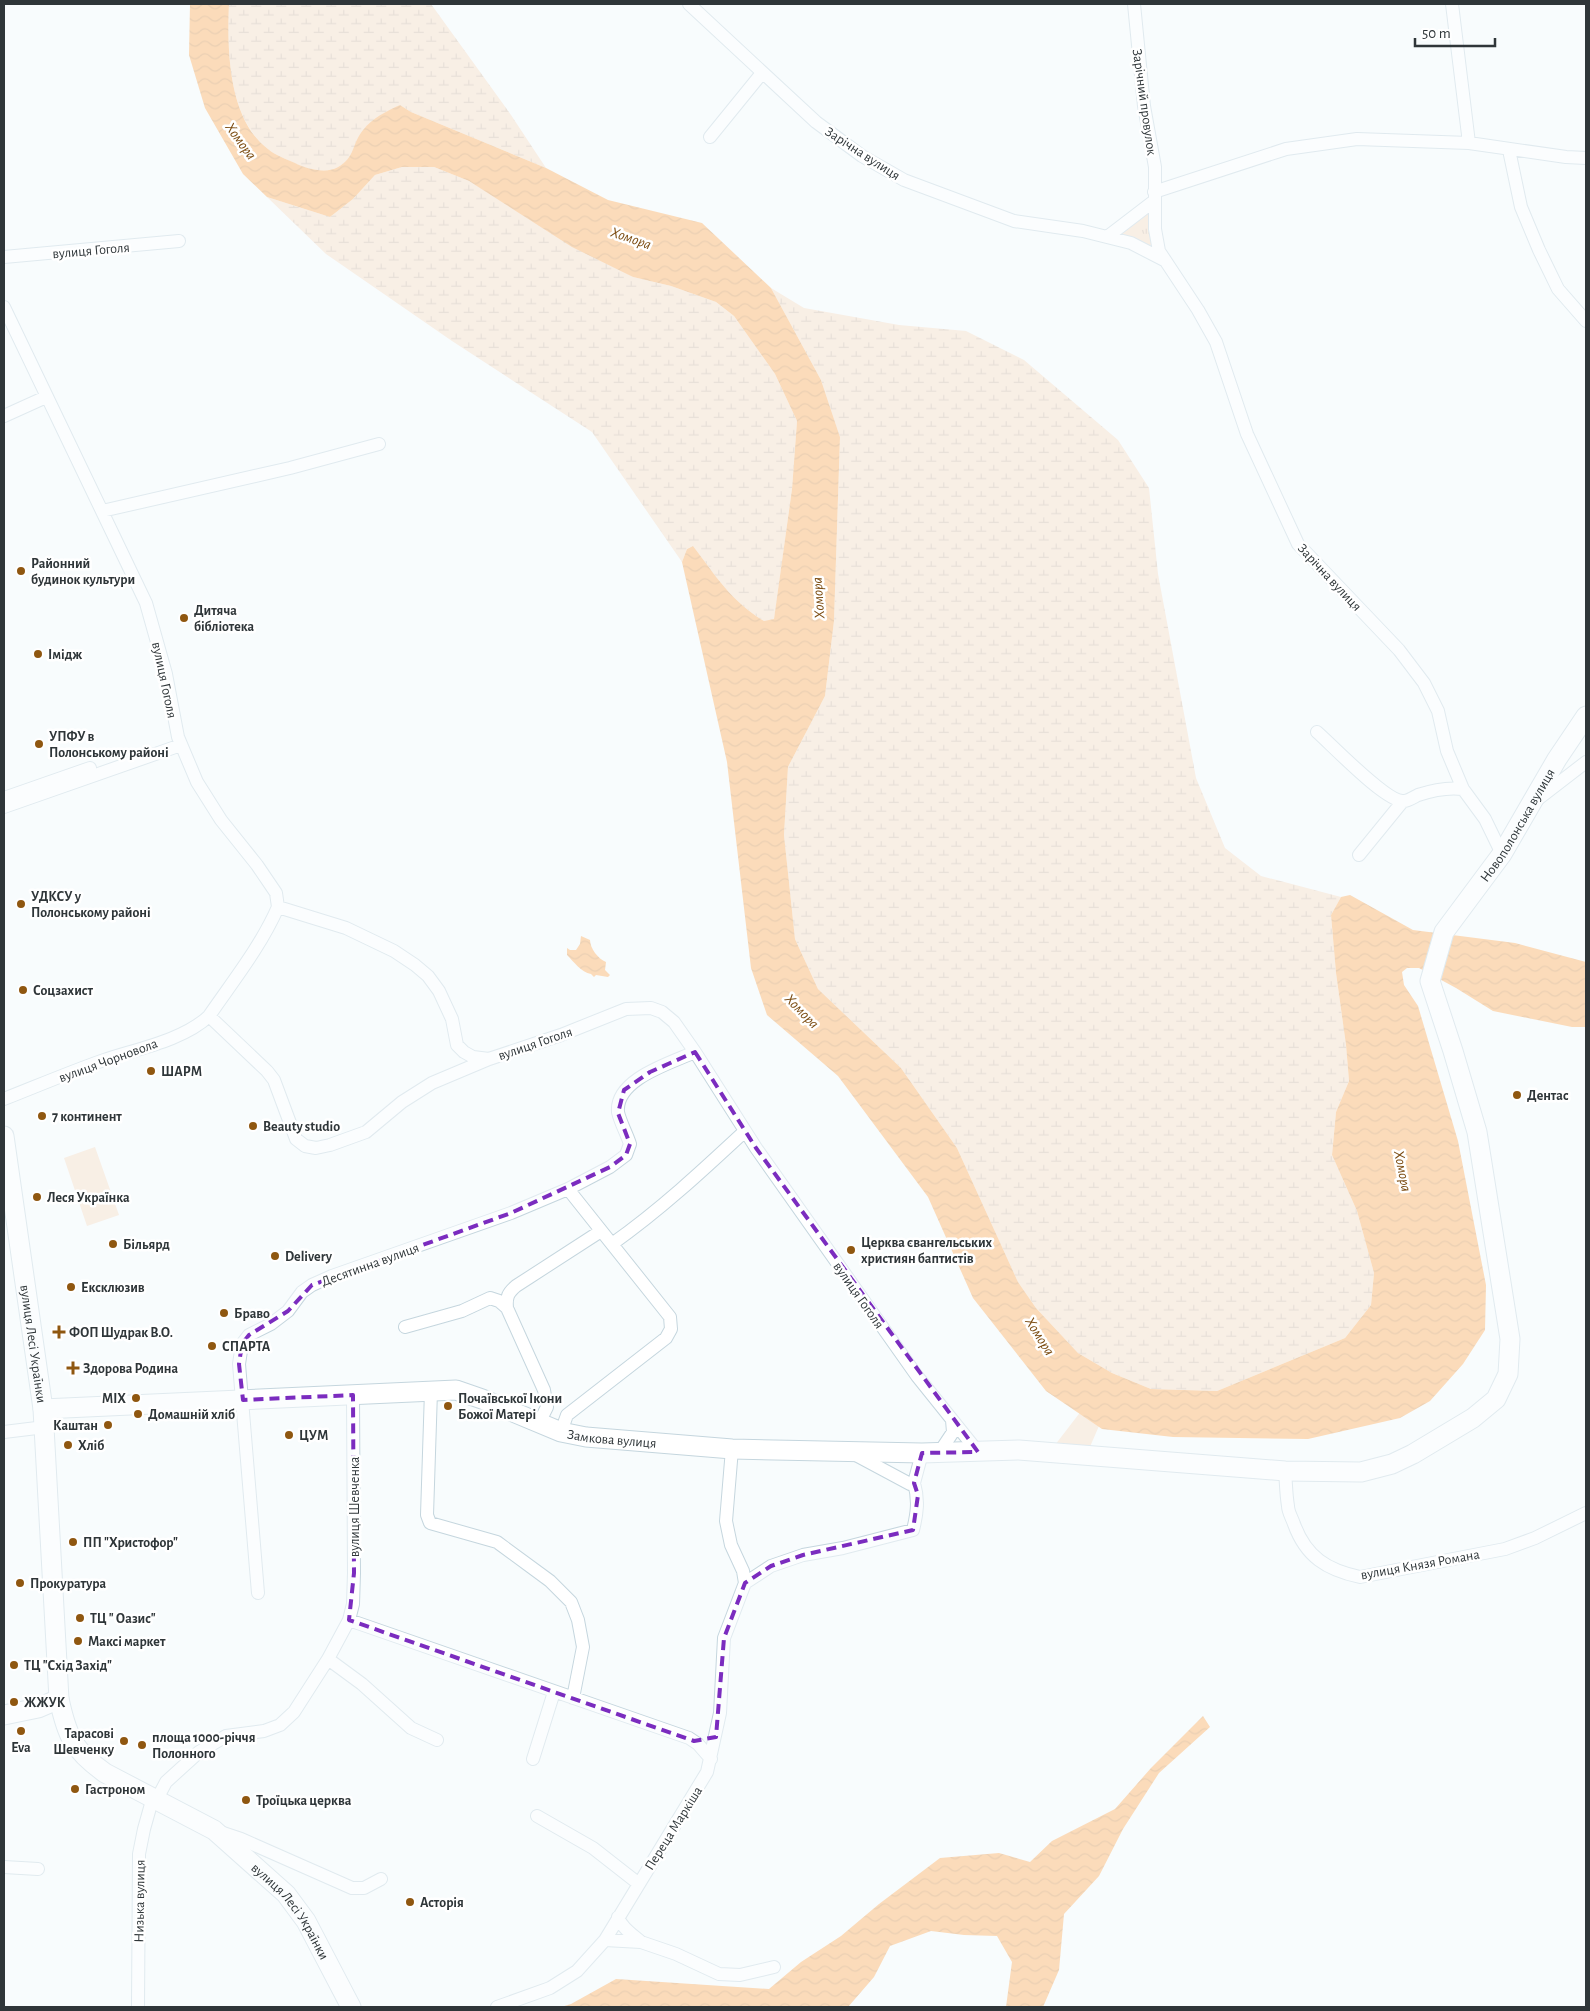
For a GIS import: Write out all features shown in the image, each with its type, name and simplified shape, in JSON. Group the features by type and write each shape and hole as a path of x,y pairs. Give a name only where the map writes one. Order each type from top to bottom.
{"street":[{"name":"Зарічна вулиця","path":"689,4 762,74 816,122 862,156 904,180 1014,221 1084,231 1131,243 1165,261 1198,310 1216,342 1247,434 1298,544 1399,650 1424,683 1438,711 1447,751 1463,789 1485,819 1502,854"},
{"name":"Зарічний провулок","path":"1134,4 1144,106 1154,168 1156,236 1159,252 1165,261"},
{"path":"1452,4 1469,143"},
{"path":"710,137 762,74"},
{"path":"1107,237 1154,196 1286,149 1357,139 1469,143 1509,150 1586,158"},
{"path":"1509,150 1521,207 1539,250 1558,289 1586,320"},
{"name":"вулиця Гоголя","path":"4,257 179,242"},
{"name":"вулиця Гоголя","path":"4,307 146,604 166,674 179,741 197,782 221,820 257,865 276,893 278,907"},
{"path":"4,416 46,397"},
{"path":"102,511 290,468 379,444"},
{"name":"Новополонська вулиця","path":"1430,981 1444,932 1502,854 1557,759 1586,716"},
{"path":"1317,732 1351,762 1363,777 1394,798 1403,801"},
{"path":"4,798 179,741"},
{"path":"4,808 179,741"},
{"path":"1519,826 1533,803 1586,762"},
{"path":"1359,855 1403,801 1435,790 1463,789"},
{"path":"278,907 346,928 394,951 428,976 439,991 452,1019 459,1059 455,1073"},
{"name":"вулиця Чорновола","path":"4,1099 200,1025 209,1016 252,954 272,923 278,907"},
{"name":"Замкова вулиця","path":"44,1418 243,1400 456,1390 543,1415 564,1424 586,1437 732,1449 930,1453 1019,1450 1285,1471 1361,1472 1392,1464 1413,1454 1473,1418 1496,1399 1508,1374 1510,1339 1477,1132 1430,981"},
{"name":"вулиця Гоголя","path":"457,1045 473,1057 489,1059 561,1035 626,1009 652,1008 662,1012 674,1022 696,1052 745,1131 917,1376 978,1452"},
{"path":"209,1016 267,1071 274,1080 296,1139 305,1146 316,1148 366,1132 402,1102 432,1083 489,1059"},
{"name":"Десятинна вулиця","path":"243,1400 240,1364 242,1344 249,1335 271,1324 288,1311 302,1292 332,1276 511,1213 610,1167 626,1155 630,1144 618,1113 619,1100 624,1090 650,1072 696,1052"},
{"path":"612,1244 676,1195 745,1131"},
{"name":"вулиця Лесі Українки","path":"4,1136 44,1418 59,1700 66,1730 82,1755 105,1773 214,1830 241,1839 352,1888 364,1888 381,1879"},
{"path":"564,1424 666,1338 671,1328 670,1317 568,1188"},
{"path":"543,1415 544,1390 507,1308 506,1298 508,1292 516,1286 601,1231"},
{"path":"406,1327 462,1311 516,1286"},
{"path":"490,1298 499,1301 507,1308"},
{"path":"431,1390 427,1515 430,1523 497,1542 550,1581 571,1602 578,1620 582,1647 574,1698"},
{"name":"вулиця Шевченка","path":"155,1798 166,1782 205,1748 226,1736 264,1731 280,1726 294,1712 328,1659 349,1620 353,1604 354,1573 353,1395"},
{"path":"243,1400 258,1593"},
{"path":"4,1432 44,1418"},
{"path":"732,1449 726,1521 731,1545 743,1571 745,1583 771,1566 803,1555 843,1548 913,1530 918,1505 918,1495 914,1483 930,1453 953,1432 952,1420"},
{"path":"848,1450 910,1484 914,1483"},
{"name":"вулиця Князя Романа","path":"1285,1471 1288,1508 1299,1536 1312,1554 1324,1565 1341,1573 1360,1577 1505,1549 1536,1538 1586,1512"},
{"name":"Переца Маркіша","path":"497,2007 550,1988 577,1971 605,1940 707,1772 720,1713 724,1638 745,1583"},
{"path":"349,1620 694,1741 711,1759"},
{"path":"328,1659 362,1684 411,1728 437,1740"},
{"path":"533,1759 554,1692"},
{"path":"4,1716 38,1708 59,1700"},
{"path":"694,1741 716,1738"},
{"name":"Низька вулиця","path":"138,2007 139,1854 144,1828 155,1798"},
{"path":"537,1816 593,1848 639,1884"},
{"name":"вулиця Лесі Українки","path":"214,1830 286,1894 306,1921 351,2007"},
{"path":"4,1867 38,1869"},
{"path":"618,1917 620,1924 641,1942"},
{"path":"605,1940 641,1942 676,1954 719,1974 740,1975 774,1967"}],"highlighted area":[{"path":"695,1052 756,1148 978,1452 922,1453 914,1483 918,1495 913,1530 803,1555 771,1566 745,1583 724,1638 716,1737 694,1741 349,1620 354,1573 353,1395 243,1400 239,1364 242,1344 249,1335 288,1311 312,1285 511,1213 610,1167 626,1155 630,1144 618,1113 624,1090 650,1072"}],"green space":[{"path":"229,4 431,4 511,115 546,168 411,112 400,105 375,120 363,130 348,159 338,167 328,170 310,169 277,155 255,136 245,120 238,102 230,62"},
{"path":"402,167 434,167 469,181 633,277 671,286 716,302 734,316 775,374 797,421 792,489 774,620 764,621 742,605 717,578 693,546 687,549 682,562 592,432 452,341 326,254 267,197 330,217 353,199 375,175"},
{"path":"1154,201 1159,251 1107,237"},
{"path":"771,288 804,308 899,325 966,331 1024,360 1118,440 1149,488 1158,574 1196,778 1225,848 1261,876 1341,897 1331,915 1349,1081 1336,1112 1332,1155 1357,1211 1374,1273 1371,1305 1345,1338 1217,1391 1151,1389 1112,1373 1078,1353 1036,1308 1018,1282 957,1148 901,1068 818,989 795,939 784,835 788,767 825,696 834,621 840,437 821,380"},
{"path":"95,1147 119,1215 87,1226 64,1158"},
{"path":"1085,1406 1102,1419 1089,1449 1055,1445"}],"water":[{"name":"Хомора","path":"190,4 229,4 230,62 238,102 245,120 255,136 268,149 281,157 311,169 328,170 338,167 348,159 359,135 371,122 400,105 411,112 546,168 608,200 702,223 771,288 821,380 840,437 834,621 825,696 788,767 784,835 795,939 818,989 901,1068 957,1148 1018,1282 1036,1308 1078,1353 1112,1373 1151,1389 1217,1391 1345,1338 1371,1305 1374,1273 1357,1211 1332,1155 1336,1112 1349,1081 1331,915 1341,897 1350,895 1413,930 1515,943 1586,962 1586,1027 1572,1027 1493,1011 1419,968 1407,968 1402,972 1404,985 1418,1006 1458,1141 1486,1285 1485,1330 1463,1364 1430,1401 1400,1418 1308,1439 1173,1437 1102,1429 1046,1391 973,1298 928,1197 838,1076 767,1015 751,968 727,762 682,562 687,549 693,546 717,578 742,605 764,621 774,619 792,489 797,421 775,374 734,316 716,302 671,286 633,277 572,247 469,181 434,167 402,167 375,175 353,199 330,217 267,197 243,174 205,108 189,55"},
{"path":"581,936 590,940 595,953 606,962 605,970 610,975 608,977 596,975 594,977 581,969 567,955 567,948 576,950 580,944"},
{"path":"1203,1716 1210,1727 1159,1773 1123,1829 1099,1876 1064,1914 1059,1970 1043,2007 1006,2007 1012,1962 997,1936 931,1931 890,1946 874,1977 848,2007 561,2007 571,2004 616,1979 769,1989 801,1962 841,1936 879,1904 940,1858 999,1853 1030,1862 1052,1841 1115,1809 1151,1768"}],"place":[{"name":"Районний будинок культури","path":"21,571"},
{"name":"Дитяча бібліотека","path":"184,618"},
{"name":"Імідж","path":"38,654"},
{"name":"УПФУ в Полонському районі","path":"39,744"},
{"name":"УДКСУ у Полонському районi","path":"21,904"},
{"name":"Соцзахист","path":"23,990"},
{"name":"ШАРМ","path":"151,1071"},
{"name":"Дентас","path":"1517,1095"},
{"name":"7 континент","path":"42,1116"},
{"name":"Beauty studio","path":"253,1126"},
{"name":"Леся Українка","path":"37,1197"},
{"name":"Більярд","path":"113,1244"},
{"name":"Церква євангельських християн баптистів","path":"851,1250"},
{"name":"Delivery","path":"275,1256"},
{"name":"Ексклюзив","path":"71,1287"},
{"name":"Браво","path":"224,1313"},
{"name":"ФОП Шудрак В.О.","path":"59,1332"},
{"name":"СПАРТА","path":"212,1346"},
{"name":"Здорова Родина","path":"73,1368"},
{"name":"MIX","path":"136,1398"},
{"name":"Почаївської Ікони Божої Матері","path":"448,1406"},
{"name":"Домашній хліб","path":"138,1414"},
{"name":"Каштан","path":"108,1425"},
{"name":"ЦУМ","path":"289,1435"},
{"name":"Хліб","path":"68,1445"},
{"name":"ПП \"Христофор\"","path":"73,1542"},
{"name":"Прокуратура","path":"20,1583"},
{"name":"ТЦ \" Оазис\"","path":"80,1618"},
{"name":"Максі маркет","path":"78,1641"},
{"name":"ТЦ \"Схід Захід\"","path":"14,1665"},
{"name":"ЖЖУК","path":"14,1702"},
{"name":"Eva","path":"21,1731"},
{"name":"Тарасові Шевченку","path":"124,1741"},
{"name":"площа 1000-річчя Полонного","path":"142,1745"},
{"name":"Гастроном","path":"75,1789"},
{"name":"Троїцька церква","path":"246,1800"},
{"name":"Асторія","path":"410,1902"}]}
